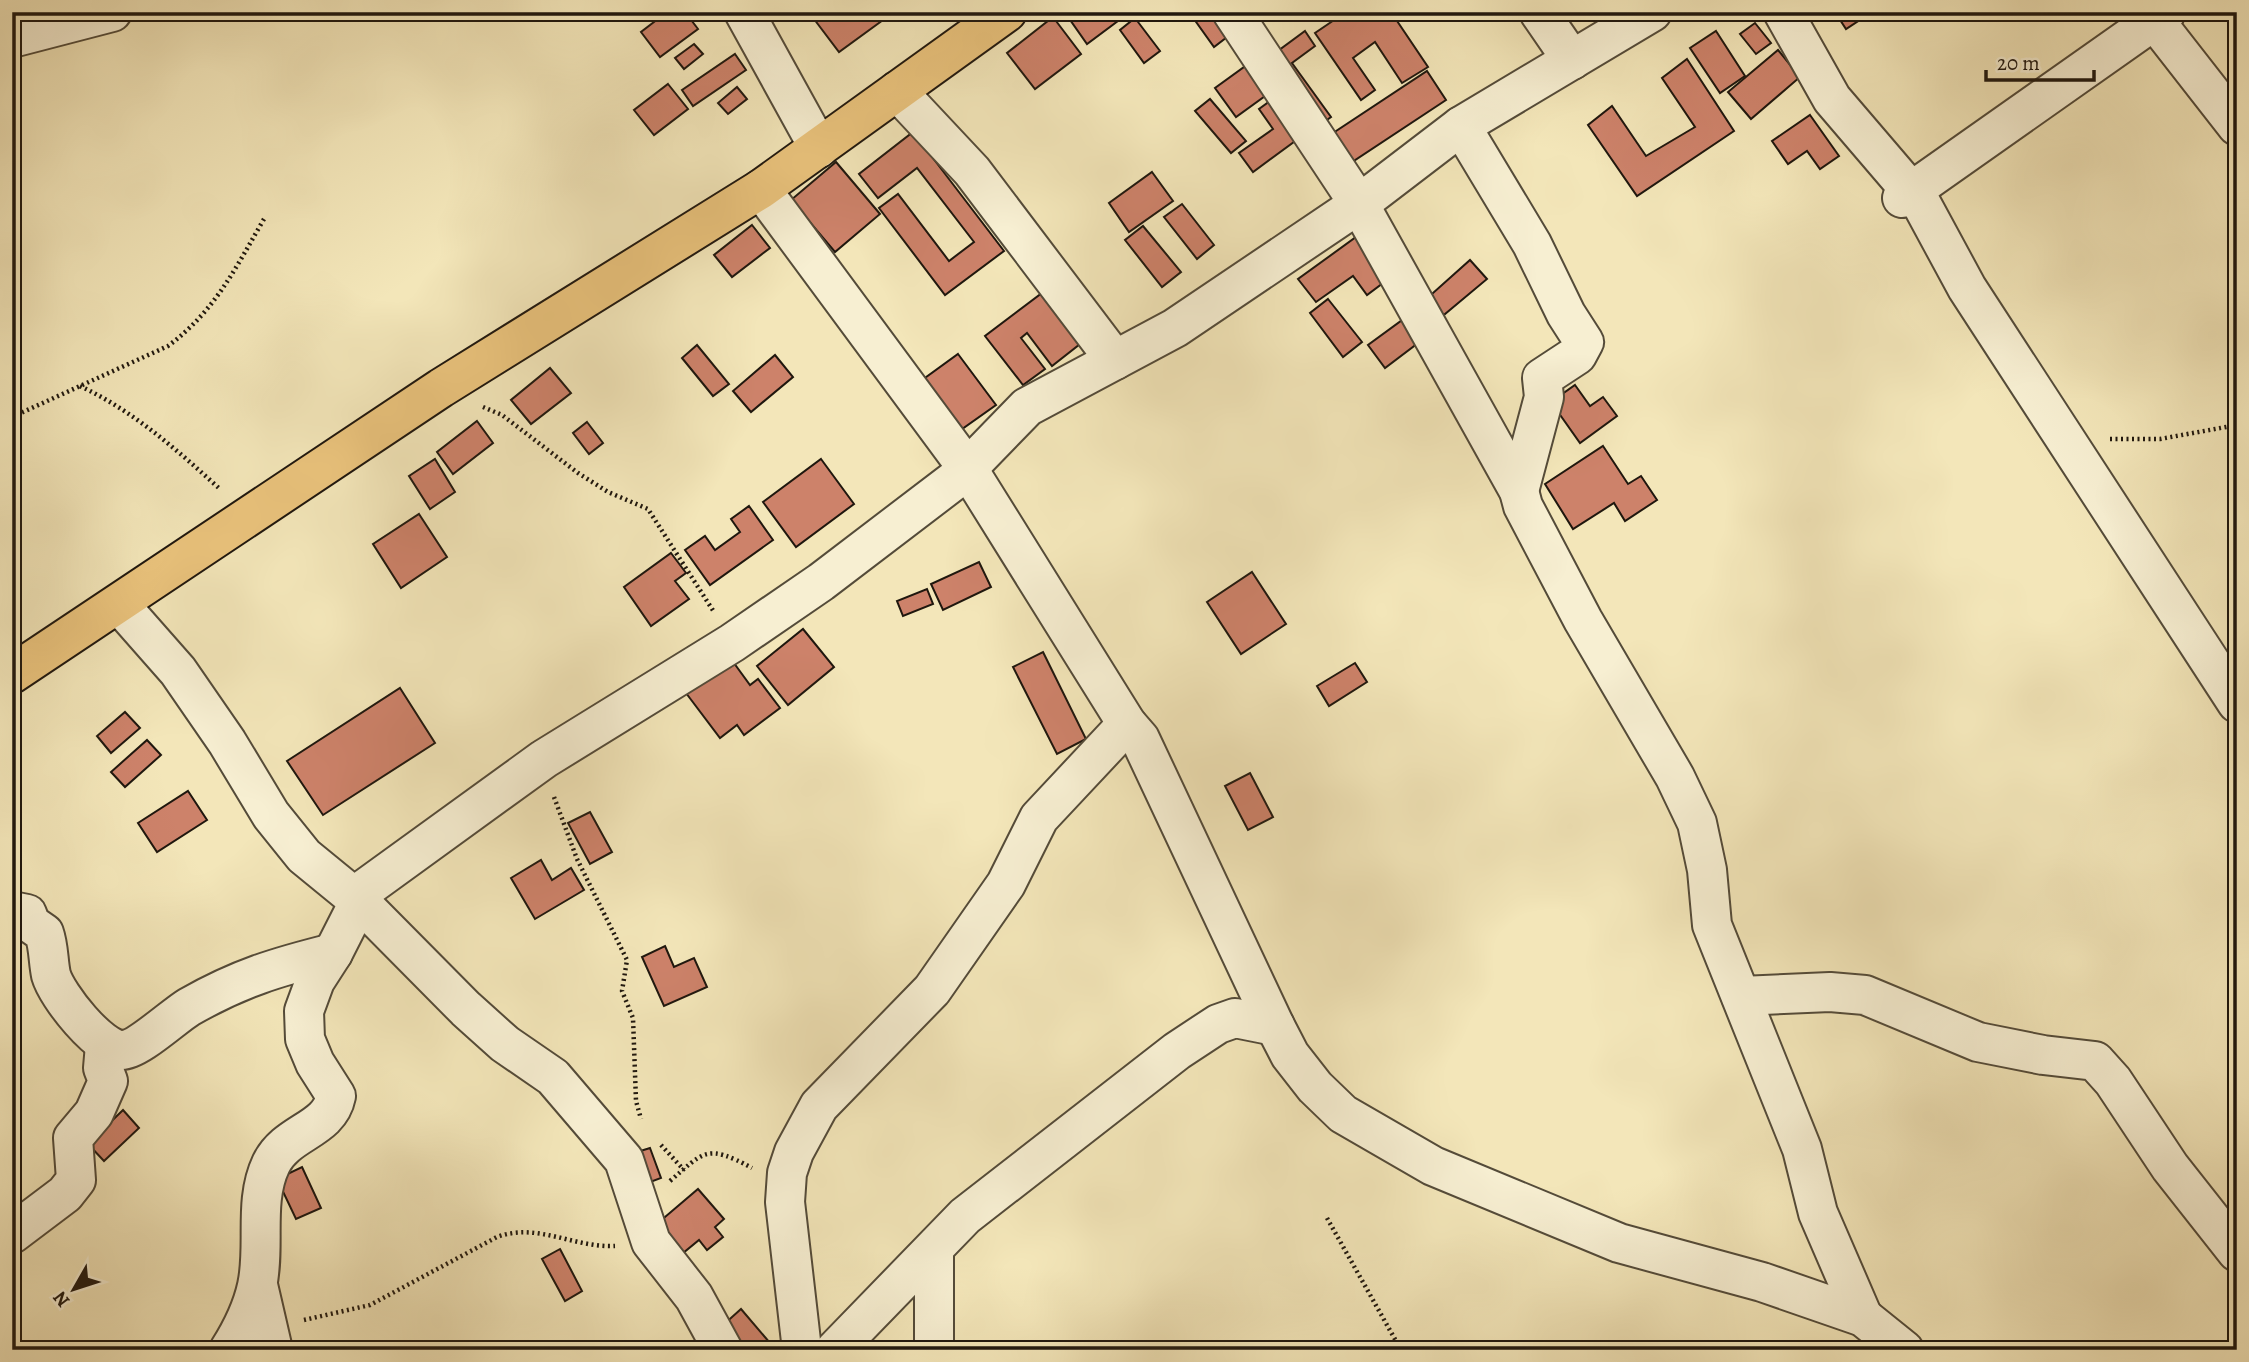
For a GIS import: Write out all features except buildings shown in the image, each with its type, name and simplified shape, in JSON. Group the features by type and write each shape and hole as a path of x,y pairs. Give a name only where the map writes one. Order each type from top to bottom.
{"main road":[{"path":"12,674 441,388 761,189 1007,12"}],"street":[{"path":"12,38 112,12"},
{"path":"744,12 819,148"},
{"path":"1232,12 1359,204 1519,491 1523,506 1583,620 1675,777 1697,823 1707,870 1712,925 1802,1149 1818,1213 1863,1317"},
{"path":"1539,12 1572,60"},
{"path":"271,1339 258,1285 262,1197 272,1163 289,1139 321,1122 333,1109 336,1096 315,1063 305,1039 304,1011 315,981 333,953 366,888 544,759 732,643 821,582 968,469 994,438 1027,407 1175,328 1359,204 1461,126 1652,12"},
{"path":"1783,12 1832,99 1906,195 1920,204 1967,288 2237,703"},
{"path":"1906,195 2156,15 2237,127"},
{"path":"897,91 972,171 1115,360"},
{"path":"1461,126 1531,244 1566,314 1584,342 1577,355 1542,378 1544,397 1519,491"},
{"path":"761,189 968,469 1127,724 1140,739 1275,1026 1290,1055 1315,1087 1343,1114 1433,1166 1619,1243 1762,1282 1863,1317 1904,1350"},
{"path":"119,604 178,671 227,742 271,815 296,846 359,901 466,1009 505,1044 553,1077 624,1160 645,1224 694,1297 723,1350"},
{"path":"802,1350 785,1202 794,1152 819,1106 932,990 1006,884 1039,818 1127,724"},
{"path":"12,911 27,914 31,924 44,933 51,975 61,996 104,1045 122,1050 134,1046 169,1020 244,978 333,953"},
{"path":"1741,996 1830,992 1865,995 1978,1042 2043,1055 2095,1061 2113,1081 2170,1167 2237,1252"},
{"path":"835,1350 965,1216 1199,1035 1236,1018 1275,1026"},
{"path":"12,1234 65,1194 76,1180 73,1138 94,1113 108,1081 103,1068 104,1045"},
{"path":"934,1248 934,1350"},
{"path":"229,1350 242,1330 258,1285"}],"path":[{"path":"12,418 168,346 190,330 217,300 264,219"},
{"path":"79,385 117,403 163,437 248,515"},
{"path":"441,388 502,415 578,473 608,492 648,509 688,566 732,643"},
{"path":"2061,429 2121,441 2172,437 2237,425"},
{"path":"544,759 557,810 577,859 627,960 622,991 632,1018 636,1101 642,1122"},
{"path":"657,1142 684,1170"},
{"path":"271,1339 370,1305 496,1237 515,1230 534,1231 563,1241 611,1247 645,1224 684,1170 696,1156 706,1152 746,1164 786,1186"},
{"path":"1327,1218 1401,1350"}]}
